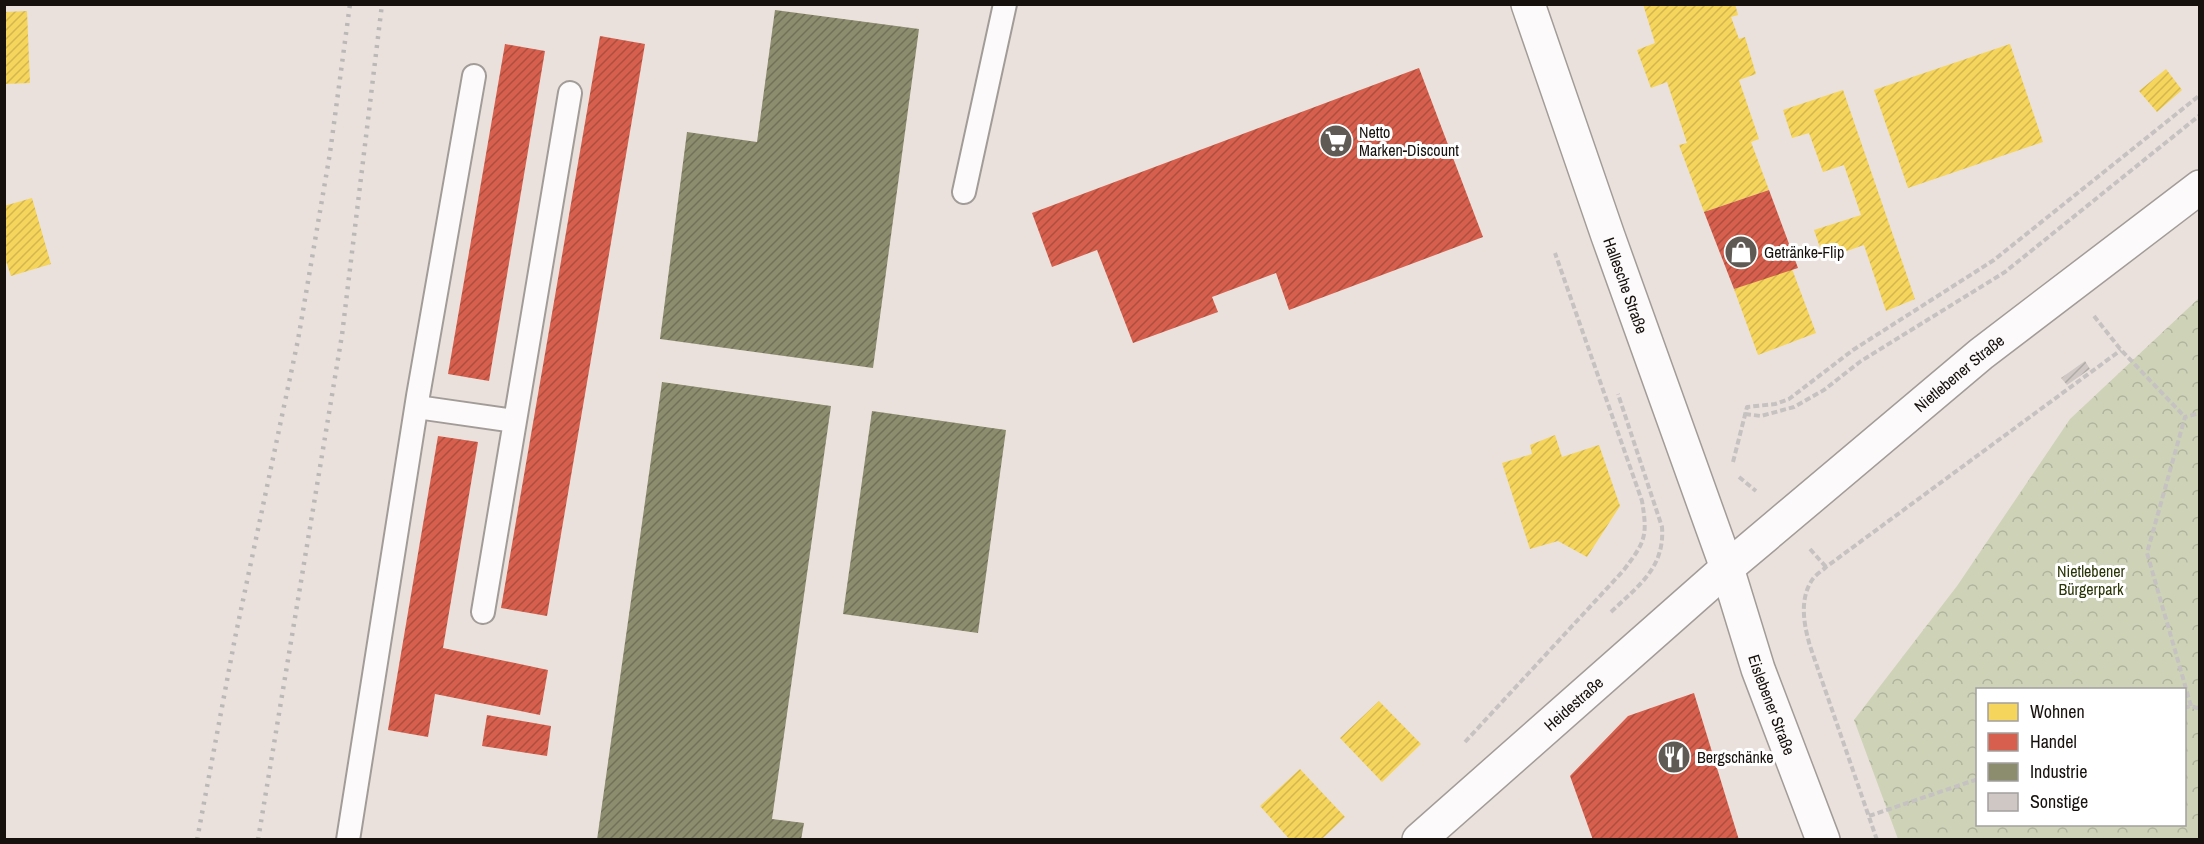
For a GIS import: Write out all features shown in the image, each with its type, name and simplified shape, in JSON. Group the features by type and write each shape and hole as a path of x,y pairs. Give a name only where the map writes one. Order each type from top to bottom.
{"main road":[{"name":"Hallesche Straße","path":"1528,4 1615,258 1727,568"},
{"name":"Nietlebener Straße","path":"1727,568 1981,354 2199,187"},
{"name":"Heidestraße","path":"1419,840 1727,568"},
{"name":"Eislebener Straße","path":"1727,568 1758,669 1823,840"}],"lane":[{"path":"963,192 1005,4"},
{"path":"348,840 417,407 474,76"},
{"path":"483,612 570,93"},
{"path":"417,407 514,421"}],"path":[{"path":"1731,472 1747,407 1775,404 1789,399 1853,350 1994,260 2199,95"},
{"path":"1745,414 1761,416 1794,407 1824,390 1861,361 2005,272 2199,115"},
{"path":"1461,746 1623,571 1637,553 1646,535 1642,501 1555,253"},
{"path":"1877,840 1810,646 1803,619 1806,596 1812,580 1826,567 2121,350 2185,417"},
{"path":"1611,613 1658,561 1664,544 1662,527 1653,497 1615,384"},
{"path":"2185,417 2199,413"},
{"path":"2185,417 2147,553 2186,688"},
{"path":"2186,689 2191,706"},
{"path":"2186,707 2191,706 2199,709"},
{"path":"1869,816 1976,779"}],"green space":[{"name":"Nietlebener Bürgerpark","path":"2199,298 2199,839 1898,839 1854,720 1957,586 2070,419"}],"building: Wohnen":[{"path":"1643,4 1735,4 1738,15 1731,17 1739,39 1745,37 1756,74 1739,80 1759,139 1751,142 1769,190 1704,212 1679,145 1687,143 1667,82 1651,88 1637,50 1655,43"},
{"path":"27,11 30,83 4,84 4,12"},
{"path":"2010,44 2043,142 1908,188 1874,90"},
{"path":"2166,69 2182,90 2157,112 2139,91"},
{"path":"1843,90 1915,299 1886,311 1864,245 1824,259 1814,230 1861,215 1844,165 1823,172 1809,133 1792,138 1783,110"},
{"path":"32,198 51,264 11,276 4,255 4,206"},
{"path":"1792,269 1816,333 1758,355 1734,289"},
{"path":"1555,435 1562,457 1599,445 1620,506 1587,557 1558,541 1530,549 1502,463 1532,454 1530,445"},
{"path":"1379,701 1421,744 1382,782 1340,738"},
{"path":"1300,769 1345,817 1321,840 1290,840 1260,806"}],"building: Handel":[{"path":"600,36 645,44 547,616 501,608"},
{"path":"505,44 545,51 489,381 448,374"},
{"name":"Netto Marken-Discount","path":"1419,68 1483,237 1289,310 1276,273 1212,297 1218,312 1133,343 1097,250 1052,267 1032,213"},
{"path":"1769,190 1798,268 1734,289 1704,212"},
{"path":"438,436 478,442 443,648 548,670 540,715 435,694 428,737 388,730"},
{"path":"1694,693 1739,840 1593,840 1570,776 1628,716"},
{"path":"487,715 551,726 547,756 482,746"}],"building: Industrie":[{"path":"775,10 919,29 873,368 660,339 687,132 757,142"},
{"path":"662,382 831,406 772,819 804,823 801,840 597,840"},
{"path":"872,411 1006,430 978,633 843,614"}],"building: Sonstige":[{"path":"2085,361 2090,369 2067,385 2061,378"}],"railway":[{"path":"197,840 235,638 298,340 330,153 350,4"},
{"path":"258,840 342,335 382,4"}],"place":[{"name":"Netto Marken-Discount","path":"1336,141"},
{"name":"Getränke-Flip","path":"1741,252"},
{"name":"Bergschänke","path":"1674,757"}]}
